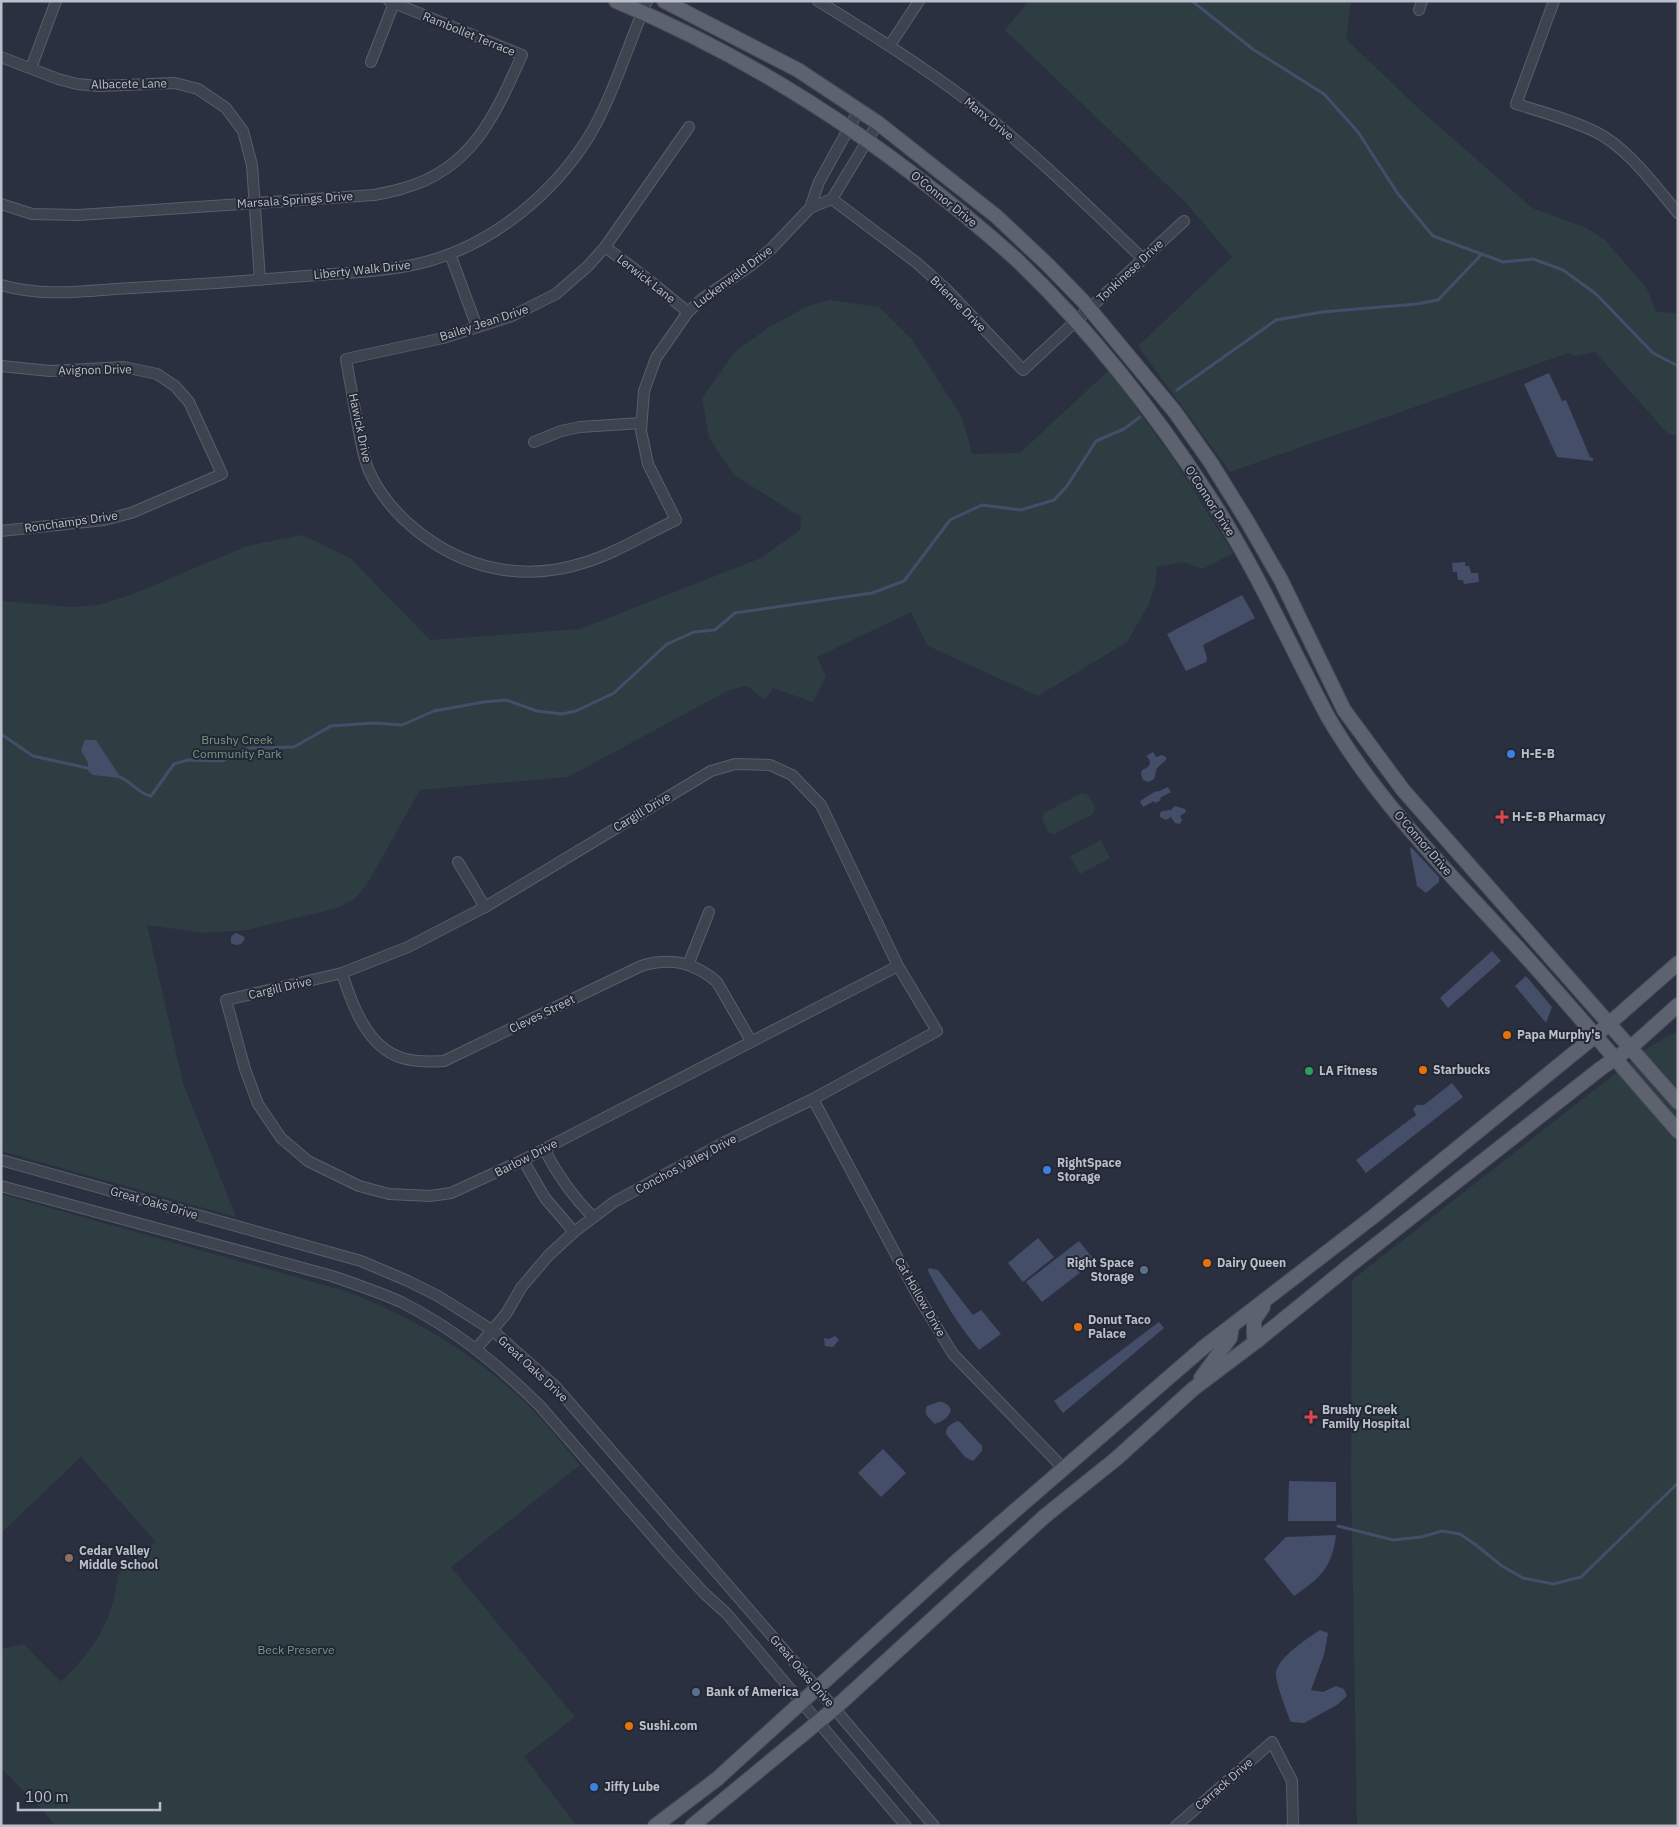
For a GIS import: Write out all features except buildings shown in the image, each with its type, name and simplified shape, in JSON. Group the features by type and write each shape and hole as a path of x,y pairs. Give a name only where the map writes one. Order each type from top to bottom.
{"main road":[{"name":"O'Connor Drive","path":"616,1 645,7 795,92 867,140 925,183 1006,250 1075,321 1165,432 1208,494 1247,559 1328,717 1373,784 1457,883 1678,1131"},
{"name":"O'Connor Drive","path":"664,1 798,70 878,123 996,216 1048,265 1089,309 1184,424 1211,463 1247,521 1280,580 1344,710 1403,790 1678,1102"},
{"path":"1373,784 1401,807 1454,865 1466,870 1473,869"},
{"path":"1457,883 1470,880 1497,908 1522,924"},
{"path":"655,1826 717,1779 958,1560 1204,1347 1382,1210 1595,1036 1678,963"},
{"path":"692,1826 835,1708 1045,1516 1117,1458 1193,1389 1630,1048 1678,1004"},
{"path":"1258,1340 1254,1336 1254,1320 1269,1298"},
{"path":"1193,1389 1230,1338 1232,1326"}],"street":[{"path":"31,68 56,1"},
{"name":"Manx Drive","path":"818,1 890,45 963,98 1060,179 1143,259"},
{"path":"890,45 919,1"},
{"path":"1554,1 1516,104 1597,133 1618,148 1640,169 1678,213"},
{"path":"371,62 392,2"},
{"name":"Rambollet Terrace","path":"392,2 522,55"},
{"name":"Liberty Walk Drive","path":"1,285 22,291 59,293 260,280 399,268 428,262 450,254 483,238 509,221 537,199 566,168 588,138 604,107 645,7"},
{"name":"Marsala Springs Drive","path":"1,204 32,214 79,215 374,195 406,188 435,176 461,158 483,133 499,107 522,55"},
{"name":"Albacete Lane","path":"1,57 58,79 77,84 98,86 175,83 198,89 226,108 243,131 252,165 260,280"},
{"name":"Luckenwald Drive","path":"676,520 648,464 644,448 641,423 644,391 656,358 688,312 702,299 772,249 810,208 819,182 859,110"},
{"path":"832,199 878,123"},
{"name":"Bailey Jean Drive","path":"346,359 443,338 527,310 556,294 588,266 605,246 689,127"},
{"name":"Luckenwald Drive","path":"810,208 832,199"},
{"name":"Brienne Drive","path":"832,199 917,264 947,290 1023,370 1075,321"},
{"name":"Tonkinese Drive","path":"1075,321 1184,221"},
{"name":"Lerwick Lane","path":"605,246 688,312"},
{"path":"450,254 477,327"},
{"name":"Hawick Drive","path":"346,359 364,455 375,483 392,508 403,520 428,540 458,558 490,568 507,570 537,570 566,567 599,557 676,520"},
{"name":"Avignon Drive","path":"1,366 50,371 124,367 157,374 175,386 189,402 222,474"},
{"path":"534,442 561,431 580,427 641,423"},
{"name":"Ronchamps Drive","path":"1,531 104,520 131,513 222,474"},
{"name":"Cargill Drive","path":"226,1000 342,973 408,947 485,907 711,771 735,764 770,765 792,775 821,805 898,966 937,1031"},
{"path":"458,862 485,907"},
{"path":"688,965 709,912"},
{"name":"Cleves Street","path":"342,973 354,1008 364,1028 385,1050 402,1058 425,1062 444,1061 641,966 669,961 688,965 717,982 751,1041"},
{"name":"Barlow Drive","path":"226,1000 245,1069 258,1104 281,1138 308,1161 358,1186 390,1194 430,1196 451,1193 523,1160 898,966"},
{"name":"Conchos Valley Drive","path":"476,1349 506,1314 521,1288 542,1262 574,1232 614,1202 813,1099 937,1031"},
{"name":"Cat Hollow Drive","path":"813,1099 919,1298 953,1354 1064,1469"},
{"path":"544,1149 554,1169 571,1194 593,1218"},
{"name":"Great Oaks Drive","path":"1,1160 361,1261 408,1280 438,1296 492,1330 555,1386 818,1688 930,1824"},
{"path":"523,1160 545,1198 574,1232"},
{"name":"Great Oaks Drive","path":"1,1186 332,1276 372,1290 415,1310 476,1349 517,1383 540,1406 670,1556 704,1593 727,1614 906,1826"},
{"name":"Carrack Drive","path":"1176,1826 1272,1742 1292,1781 1293,1826"}],"green space":[{"path":"1029,1 1351,1 1346,39 1419,109 1532,208 1587,228 1606,241 1647,289 1656,312 1678,313 1678,436 1668,434 1595,352 1575,356 1568,353 1230,472 1138,346 1232,257 1187,204 1005,30"},
{"name":"Brushy Creek Community Park","path":"830,300 879,307 912,340 962,417 972,454 1020,453 1109,370 1177,464 1233,553 1203,569 1184,562 1157,567 1155,585 1149,604 1127,642 1038,696 928,646 911,612 817,657 826,676 813,702 773,688 765,700 747,686 729,690 568,777 420,790 366,886 354,899 337,908 247,930 204,933 147,925 183,1083 236,1217 1,1151 1,601 72,607 99,605 133,594 247,546 302,535 350,558 430,640 580,629 761,558 800,530 801,517 734,475 709,438 702,398 735,352 769,327 808,306"},
{"path":"1082,793 1088,795 1095,808 1093,814 1054,834 1048,832 1042,819 1044,813"},
{"path":"1101,840 1110,858 1080,874 1070,856"},
{"path":"1678,1031 1678,1826 1357,1826 1351,1474 1352,1280 1649,1047"},
{"name":"Beck Preserve","path":"1,1194 345,1291 368,1300 412,1321 476,1361 523,1400 540,1418 580,1465 451,1567 575,1717 524,1757 577,1826 55,1826 45,1813 1,1768 1,1649 24,1644 61,1682 83,1658 100,1634 112,1606 118,1574 156,1542 81,1457 1,1533"}],"water":[{"path":"1549,373 1562,401 1566,400 1593,461 1557,457 1524,384"},
{"path":"1465,562 1465,566 1469,566 1471,573 1478,573 1479,582 1464,584 1463,580 1458,580 1457,572 1453,572 1452,563"},
{"path":"1242,595 1255,618 1203,645 1207,658 1206,662 1186,671 1167,634"},
{"path":"85,740 96,740 121,778 93,775 88,771 88,763 81,750"},
{"path":"1153,752 1156,757 1162,755 1166,757 1166,760 1157,768 1154,779 1148,782 1143,780 1141,774 1142,770 1150,764 1146,756"},
{"path":"1168,787 1171,792 1160,798 1161,800 1155,803 1154,801 1143,807 1140,801 1156,791"},
{"path":"1175,806 1185,809 1186,812 1180,816 1182,820 1180,824 1175,823 1171,817 1166,820 1160,817 1162,811 1171,810"},
{"path":"1411,847 1439,877 1439,882 1426,893 1417,886"},
{"path":"236,933 245,939 241,944 231,943 231,937"},
{"path":"1492,951 1501,961 1448,1008 1440,998"},
{"path":"1526,976 1552,1007 1546,1023 1515,986"},
{"path":"1452,1083 1463,1097 1366,1173 1356,1160 1416,1115 1413,1109 1417,1105 1424,1105"},
{"path":"1038,1238 1054,1257 1023,1282 1008,1263"},
{"path":"1079,1241 1095,1261 1042,1302 1026,1282"},
{"path":"929,1268 938,1270 973,1315 981,1310 1001,1334 979,1350 945,1302 928,1271"},
{"path":"1159,1322 1164,1328 1063,1413 1054,1401"},
{"path":"835,1336 839,1340 833,1347 825,1346 824,1338 829,1339"},
{"path":"938,1402 946,1404 951,1410 945,1419 935,1424 927,1416 926,1409 927,1406"},
{"path":"957,1421 982,1446 982,1451 973,1461 965,1457 946,1434 948,1427"},
{"path":"883,1449 906,1473 881,1497 858,1473"},
{"path":"1289,1481 1336,1482 1336,1521 1288,1521"},
{"path":"1336,1535 1328,1564 1311,1584 1294,1596 1264,1559 1286,1537"},
{"path":"1320,1630 1328,1633 1324,1655 1311,1690 1323,1692 1336,1686 1344,1689 1347,1696 1337,1705 1304,1723 1291,1722 1277,1683 1276,1673 1287,1655"}],"waterway":[{"path":"1192,1 1254,50 1324,94 1358,132 1398,194 1433,236 1503,262 1533,259 1563,270 1596,294 1653,353 1678,366"},
{"path":"1177,390 1276,320 1322,312 1417,304 1438,300 1482,254"},
{"path":"117,776 142,793 151,796 174,764 188,760 222,761 249,748 294,747 331,726 374,723 402,725 434,711 506,700 537,711 562,714 576,711 614,693 667,644 694,632 715,630 735,613 872,593 904,581 950,520 982,505 1021,510 1054,500 1067,486 1096,441 1124,429 1140,417"},
{"path":"1,734 33,756 92,769"},
{"path":"1338,1526 1393,1540 1421,1537 1442,1531 1460,1534 1502,1566 1523,1578 1553,1584 1581,1577 1678,1483"}],"place":[{"name":"H-E-B","path":"1511,754"},
{"name":"H-E-B Pharmacy","path":"1502,817"},
{"name":"Papa Murphy's","path":"1507,1035"},
{"name":"Starbucks","path":"1423,1070"},
{"name":"LA Fitness","path":"1309,1071"},
{"name":"RightSpace Storage","path":"1047,1170"},
{"name":"Dairy Queen","path":"1207,1263"},
{"name":"Right Space Storage","path":"1144,1270"},
{"name":"Donut Taco Palace","path":"1078,1327"},
{"name":"Brushy Creek Family Hospital","path":"1311,1417"},
{"name":"Cedar Valley Middle School","path":"69,1558"},
{"name":"Bank of America","path":"696,1692"},
{"name":"Sushi.com","path":"629,1726"},
{"name":"Jiffy Lube","path":"594,1787"}]}
